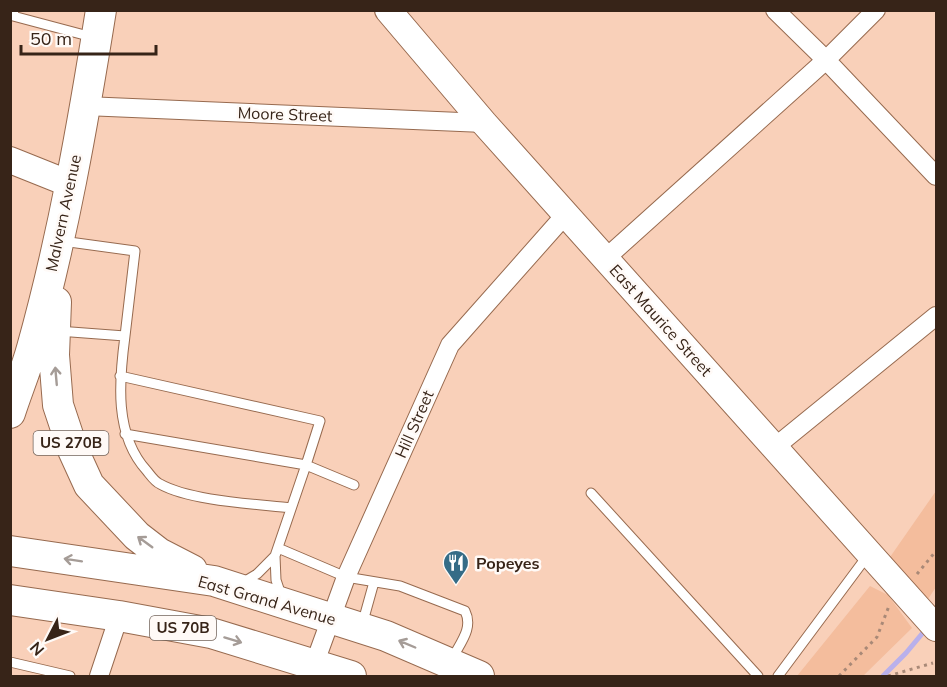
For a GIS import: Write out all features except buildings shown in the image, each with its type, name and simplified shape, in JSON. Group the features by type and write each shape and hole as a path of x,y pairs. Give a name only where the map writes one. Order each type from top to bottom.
{"main road":[{"name":"Malvern Avenue","path":"10,413 21,369 32,349 58,240 99,24"},
{"name":"US 270B","path":"58,240 54,355 58,405 73,450 89,485 136,536 159,553 223,584"},
{"name":"East Grand Avenue","path":"10,551 223,584 361,627 479,676"},
{"name":"US 70B","path":"10,600 119,616 211,633 312,671 351,676"}],"street":[{"name":"East Maurice Street","path":"387,10 484,123 920,609"},
{"path":"775,10 936,176"},
{"path":"606,258 826,60 876,10"},
{"name":"Moore Street","path":"85,106 484,123"},
{"path":"10,160 70,184"},
{"name":"Hill Street","path":"312,671 346,577 450,345 566,214"},
{"path":"775,447 936,316"},
{"path":"99,676 119,616"}],"lane":[{"path":"14,10 13,16 99,24"},
{"path":"58,240 135,251 120,376 125,434 139,462 159,484 192,496 291,508"},
{"path":"55,331 125,336"},
{"path":"120,376 320,421 277,552 276,580 284,603"},
{"path":"125,434 306,465 354,485"},
{"path":"591,493 758,676"},
{"path":"277,552 346,577 400,586 465,611 469,620 468,628 450,663"},
{"path":"223,584 257,574 277,552"},
{"path":"778,676 870,553"},
{"path":"361,627 374,582"},
{"path":"10,662 69,676"}],"path":[{"path":"839,676 877,637 887,609 920,609 936,551"},
{"path":"888,676 933,663"}],"shaded area":[{"path":"936,491 936,587 926,602 888,560"},
{"path":"870,586 888,595 912,628 863,676 797,676"}],"waterway":[{"path":"883,676 926,629"}],"place":[{"name":"Popeyes","path":"456,586"}]}
